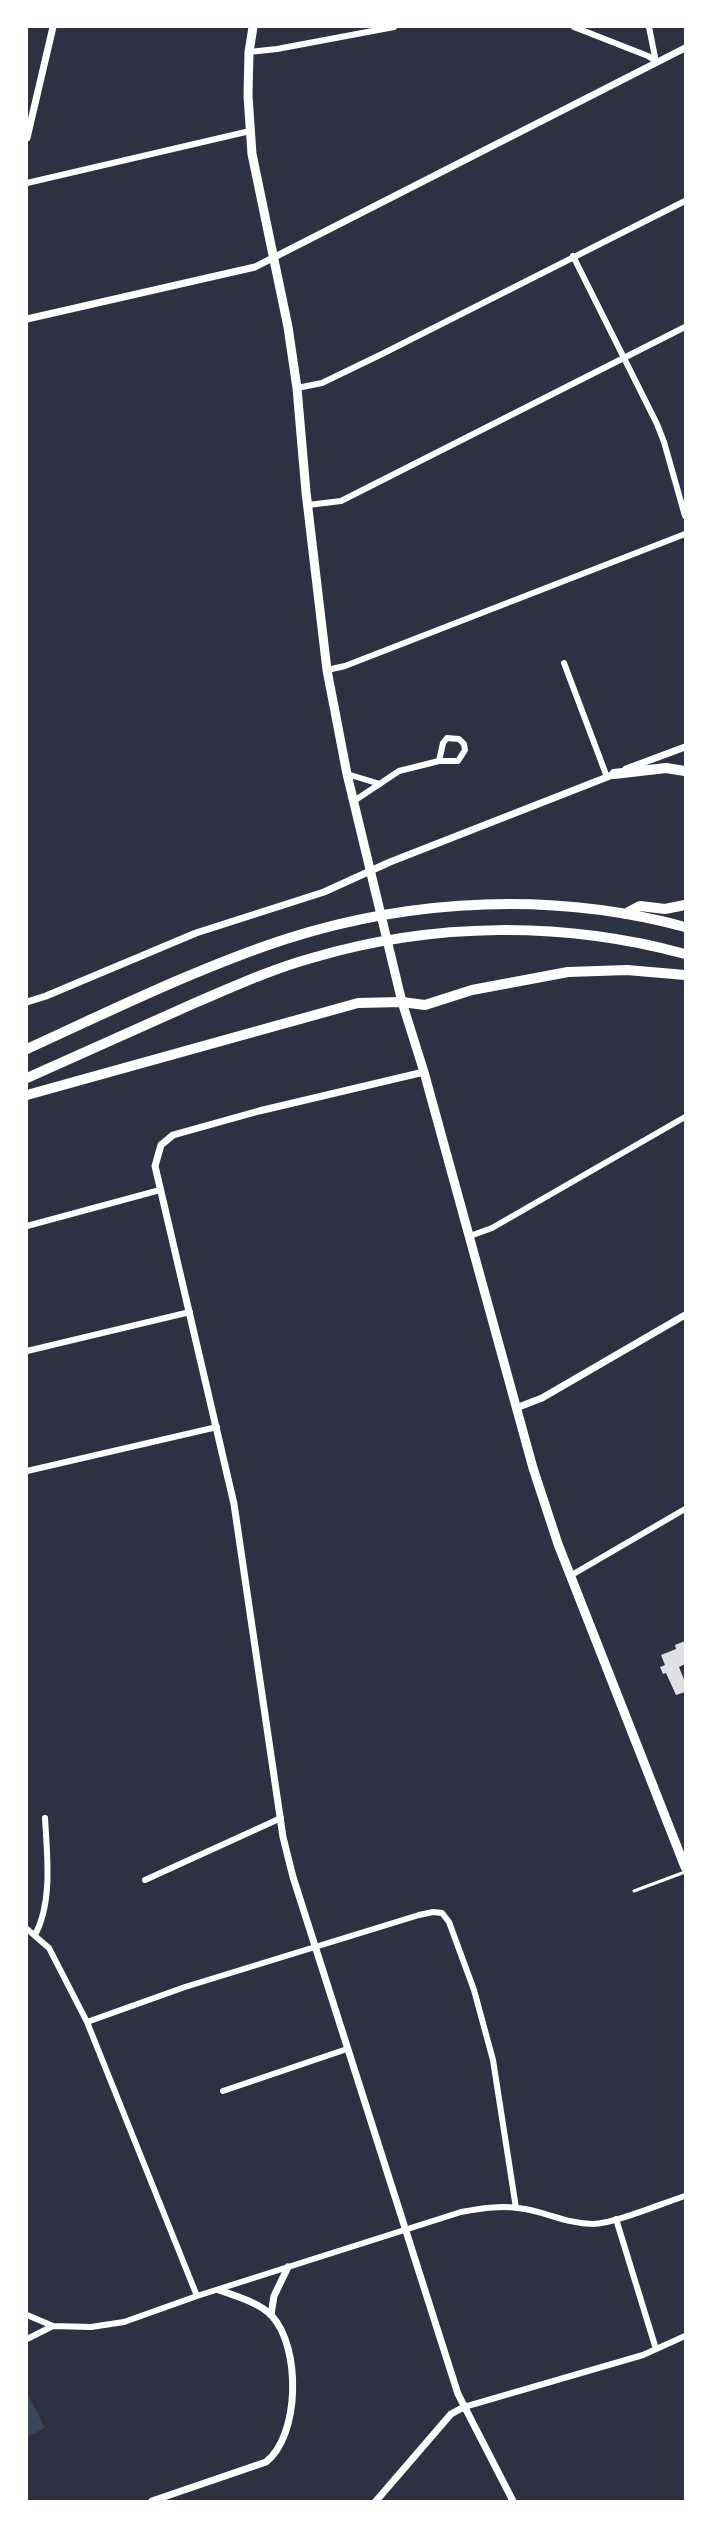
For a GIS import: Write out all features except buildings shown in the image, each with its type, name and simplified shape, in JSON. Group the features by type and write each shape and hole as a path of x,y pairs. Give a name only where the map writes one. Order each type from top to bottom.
{"highway":[{"path":"610,776 666,768 685,771"},
{"path":"27,1048 253,951 304,933 356,920 427,908 499,904 554,906 624,914 685,927"},
{"path":"624,914 640,906 665,909 685,905"},
{"path":"27,1078 261,975 312,958 377,942 447,932 534,930 613,938 685,954"},
{"path":"27,1095 358,1003 402,1002 425,1005 472,990 568,972 627,970 685,975"}],"main road":[{"path":"253,27 249,52 248,96 252,154 274,256 297,388 327,670 347,774 402,1002 424,1072 536,1479 570,1576 685,1866"}],"street":[{"path":"27,138 53,27"},
{"path":"249,52 277,49 394,27"},
{"path":"574,27 648,56 657,62"},
{"path":"649,27 657,62"},
{"path":"27,319 255,267 685,48"},
{"path":"27,183 250,131"},
{"path":"297,388 322,383 685,201"},
{"path":"573,256 664,442 685,516"},
{"path":"308,505 341,501 685,327"},
{"path":"327,670 345,666 685,534"},
{"path":"564,663 610,776"},
{"path":"354,801 399,771 439,761 458,761 463,757 464,744 459,739 447,738 443,743 439,761"},
{"path":"27,1002 196,933 324,892 371,871 685,747"},
{"path":"347,774 380,784"},
{"path":"424,1072 173,1135 161,1145 155,1166 239,1531 280,1818 293,1877 458,2394 513,2501"},
{"path":"470,1236 492,1228 685,1117"},
{"path":"27,1226 160,1190"},
{"path":"27,1351 190,1312"},
{"path":"516,1408 542,1398 685,1316"},
{"path":"27,1471 216,1427"},
{"path":"570,1576 685,1509"},
{"path":"35,1935 41,1923 45,1904 47,1852 45,1818"},
{"path":"145,1880 280,1818"},
{"path":"87,2022 185,1987 419,1915 438,1912 447,1916 474,1990 493,2060 516,2208"},
{"path":"27,1929 49,1948 87,2022 197,2296"},
{"path":"223,2091 347,2049"},
{"path":"27,2315 52,2326 91,2327 124,2322 288,2266 461,2212 486,2207 516,2208 594,2224 685,2196"},
{"path":"616,2219 656,2349"},
{"path":"152,2501 266,2462 277,2452 294,2393 291,2356 271,2315 274,2296 288,2266"},
{"path":"219,2290 271,2315"},
{"path":"27,2339 52,2326"},
{"path":"376,2501 451,2414 464,2407 625,2360 685,2336"}],"lane":[{"path":"634,1891 685,1872"}],"shaded area":[{"path":"27,2393 45,2428 27,2437"}]}
